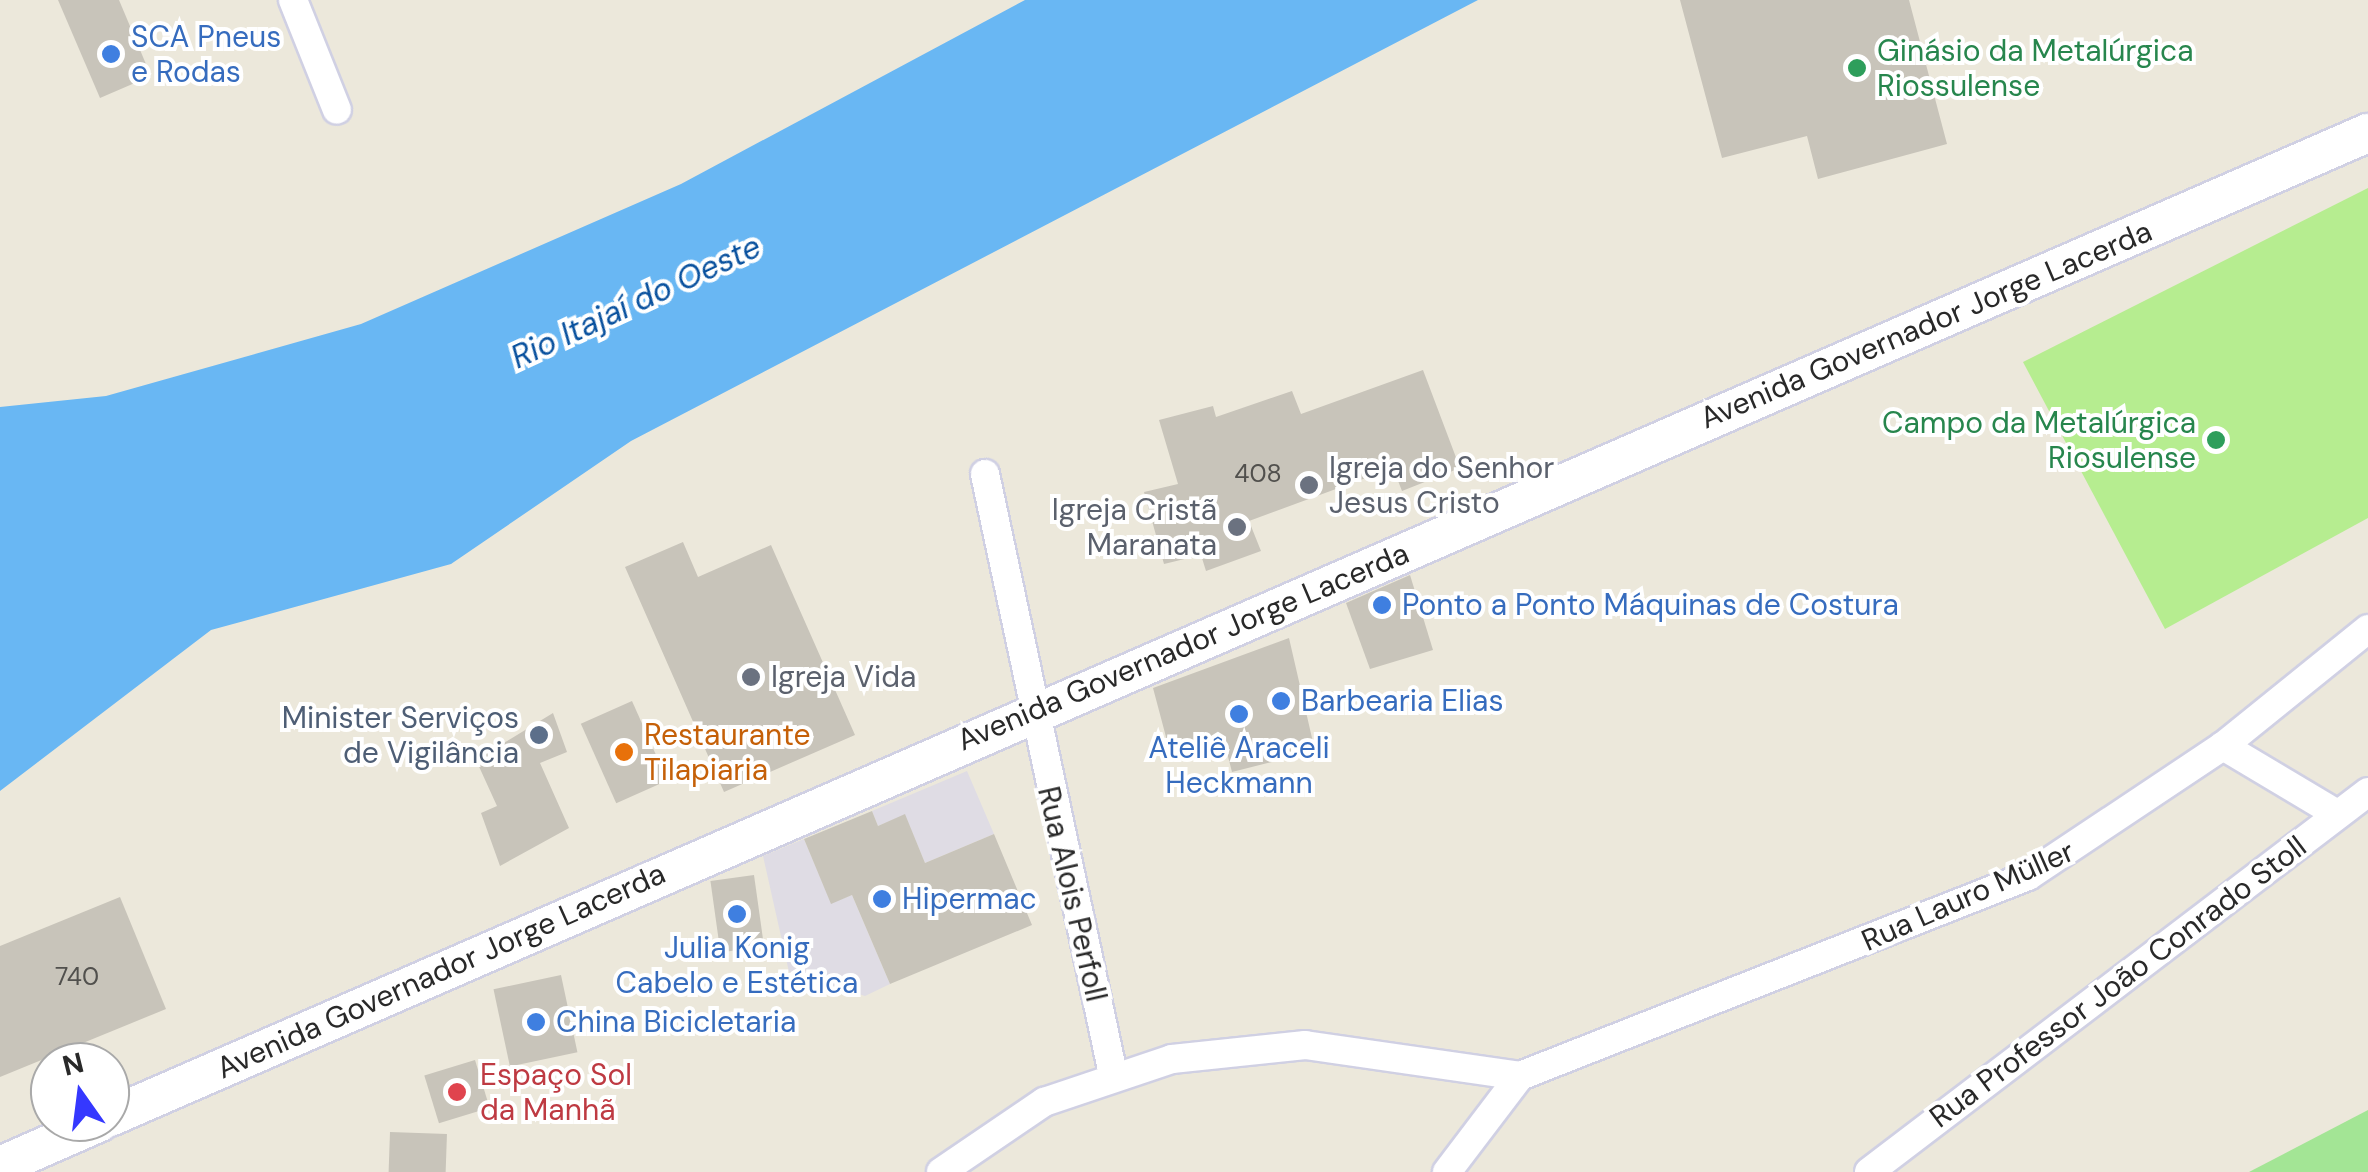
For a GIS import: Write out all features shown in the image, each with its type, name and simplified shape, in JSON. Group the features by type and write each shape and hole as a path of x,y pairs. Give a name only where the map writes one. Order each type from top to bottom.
{"main road":[{"name":"Avenida Governador Jorge Lacerda","path":"130,1109 1030,713 2368,133"},
{"path":"0,1166 55,1142"}],"street":[{"path":"293,0 337,110"},
{"name":"Rua Alois Perfoll","path":"985,474 1030,713 1112,1074"},
{"name":"Rua Lauro Müller","path":"1520,1076 2028,876 2223,746 2368,629"},
{"path":"2223,746 2338,814"},
{"name":"Rua Professor João Conrado Stoll","path":"1870,1172 2368,792"},
{"path":"942,1172 1044,1102 1112,1074 1244,1047 1306,1045 1520,1076 1447,1172"}],"shaded area":[{"path":"967,771 994,834 925,863 905,815 878,826 872,811"},
{"path":"804,839 831,903 852,895 890,984 865,996 789,972 763,856"}],"green space":[{"name":"Campo da Metalúrgica Riosulense","path":"2368,188 2368,518 2165,629 2023,362"},
{"path":"2368,1110 2368,1172 2249,1172"}],"water":[{"name":"Rio Itajaí do Oeste","path":"1025,0 1478,0 631,441 451,564 211,630 0,791 0,407 106,396 361,324 681,184"}],"building":[{"name":"SCA Pneus e Rodas","path":"58,0 119,0 151,76 100,98"},
{"name":"Ginásio da Metalúrgica Riossulense","path":"1680,0 1909,0 1947,144 1818,179 1807,136 1722,158"},
{"path":"1423,370 1460,468 1402,491 1393,468 1249,521 1261,551 1206,571 1201,555 1164,564 1144,492 1178,484 1159,420 1213,406 1216,417 1292,391 1301,414"},
{"name":"Igreja Vida","path":"683,542 698,577 771,545 855,735 724,792 625,567"},
{"path":"1410,575 1433,650 1370,669 1346,603"},
{"path":"1289,638 1315,751 1232,772 1223,737 1170,752 1153,688"},
{"name":"Restaurante Tilapiaria","path":"632,701 667,780 616,803 581,724"},
{"path":"553,713 567,752 540,763 569,828 500,866 481,813 497,806 476,760"},
{"path":"872,811 878,826 905,814 925,863 994,834 1032,925 890,984 852,895 831,904 804,839"},
{"name":"Julia Konig Cabelo e Estética","path":"754,875 764,946 720,952 710,881"},
{"path":"120,897 166,1009 85,1042 30,1042 30,1065 0,1077 0,946"},
{"name":"China Bicicletaria","path":"561,975 577,1052 510,1067 494,989"},
{"name":"Espaço Sol da Manhã","path":"475,1060 490,1108 439,1123 424,1075"},
{"path":"390,1132 447,1134 446,1172 389,1172"}],"place":[{"name":"SCA Pneus e Rodas","path":"111,54"},
{"name":"Ginásio da Metalúrgica Riossulense","path":"1857,68"},
{"name":"Campo da Metalúrgica Riosulense","path":"2216,440"},
{"name":"Igreja do Senhor Jesus Cristo","path":"1309,485"},
{"name":"Igreja Cristã Maranata","path":"1237,527"},
{"name":"Ponto a Ponto Máquinas de Costura","path":"1382,605"},
{"name":"Igreja Vida","path":"751,677"},
{"name":"Barbearia Elias","path":"1281,701"},
{"name":"Ateliê Araceli Heckmann","path":"1239,714"},
{"name":"Minister Serviços de Vigilância","path":"539,735"},
{"name":"Restaurante Tilapiaria","path":"624,752"},
{"name":"Hipermac","path":"882,899"},
{"name":"Julia Konig Cabelo e Estética","path":"737,914"},
{"name":"China Bicicletaria","path":"536,1022"},
{"name":"Espaço Sol da Manhã","path":"457,1092"}]}
